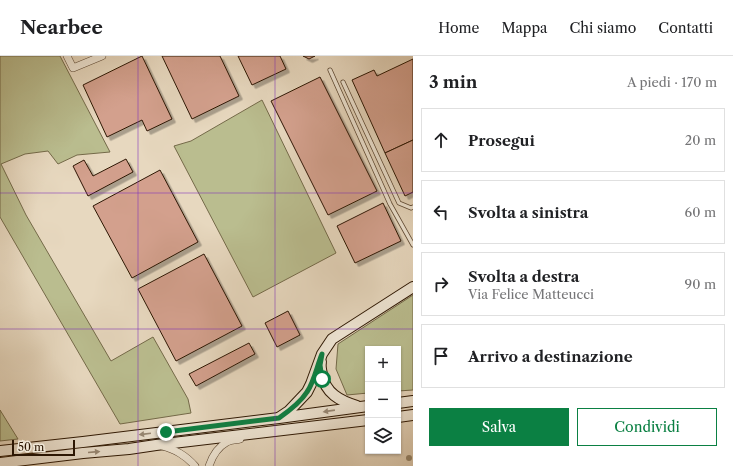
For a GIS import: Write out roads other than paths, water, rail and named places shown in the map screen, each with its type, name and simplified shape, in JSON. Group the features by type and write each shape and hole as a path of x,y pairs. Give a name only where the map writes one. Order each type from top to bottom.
{"main road":[{"path":"279,418 289,411 307,392 322,354 332,339 413,287"},
{"path":"322,354 320,365 322,379 328,390 337,398 348,403 364,406"},
{"path":"401,403 413,401"},
{"path":"0,451 279,418 364,406"},
{"path":"401,417 413,415"},
{"path":"0,463 365,420"}],"street":[{"path":"67,56 72,68 102,56"},
{"path":"209,466 212,458 226,442 267,432"},
{"path":"156,445 174,450 187,458 195,466"}],"lane":[{"path":"330,70 390,204 413,245"},
{"path":"343,82 399,203 411,208 413,207"}]}
